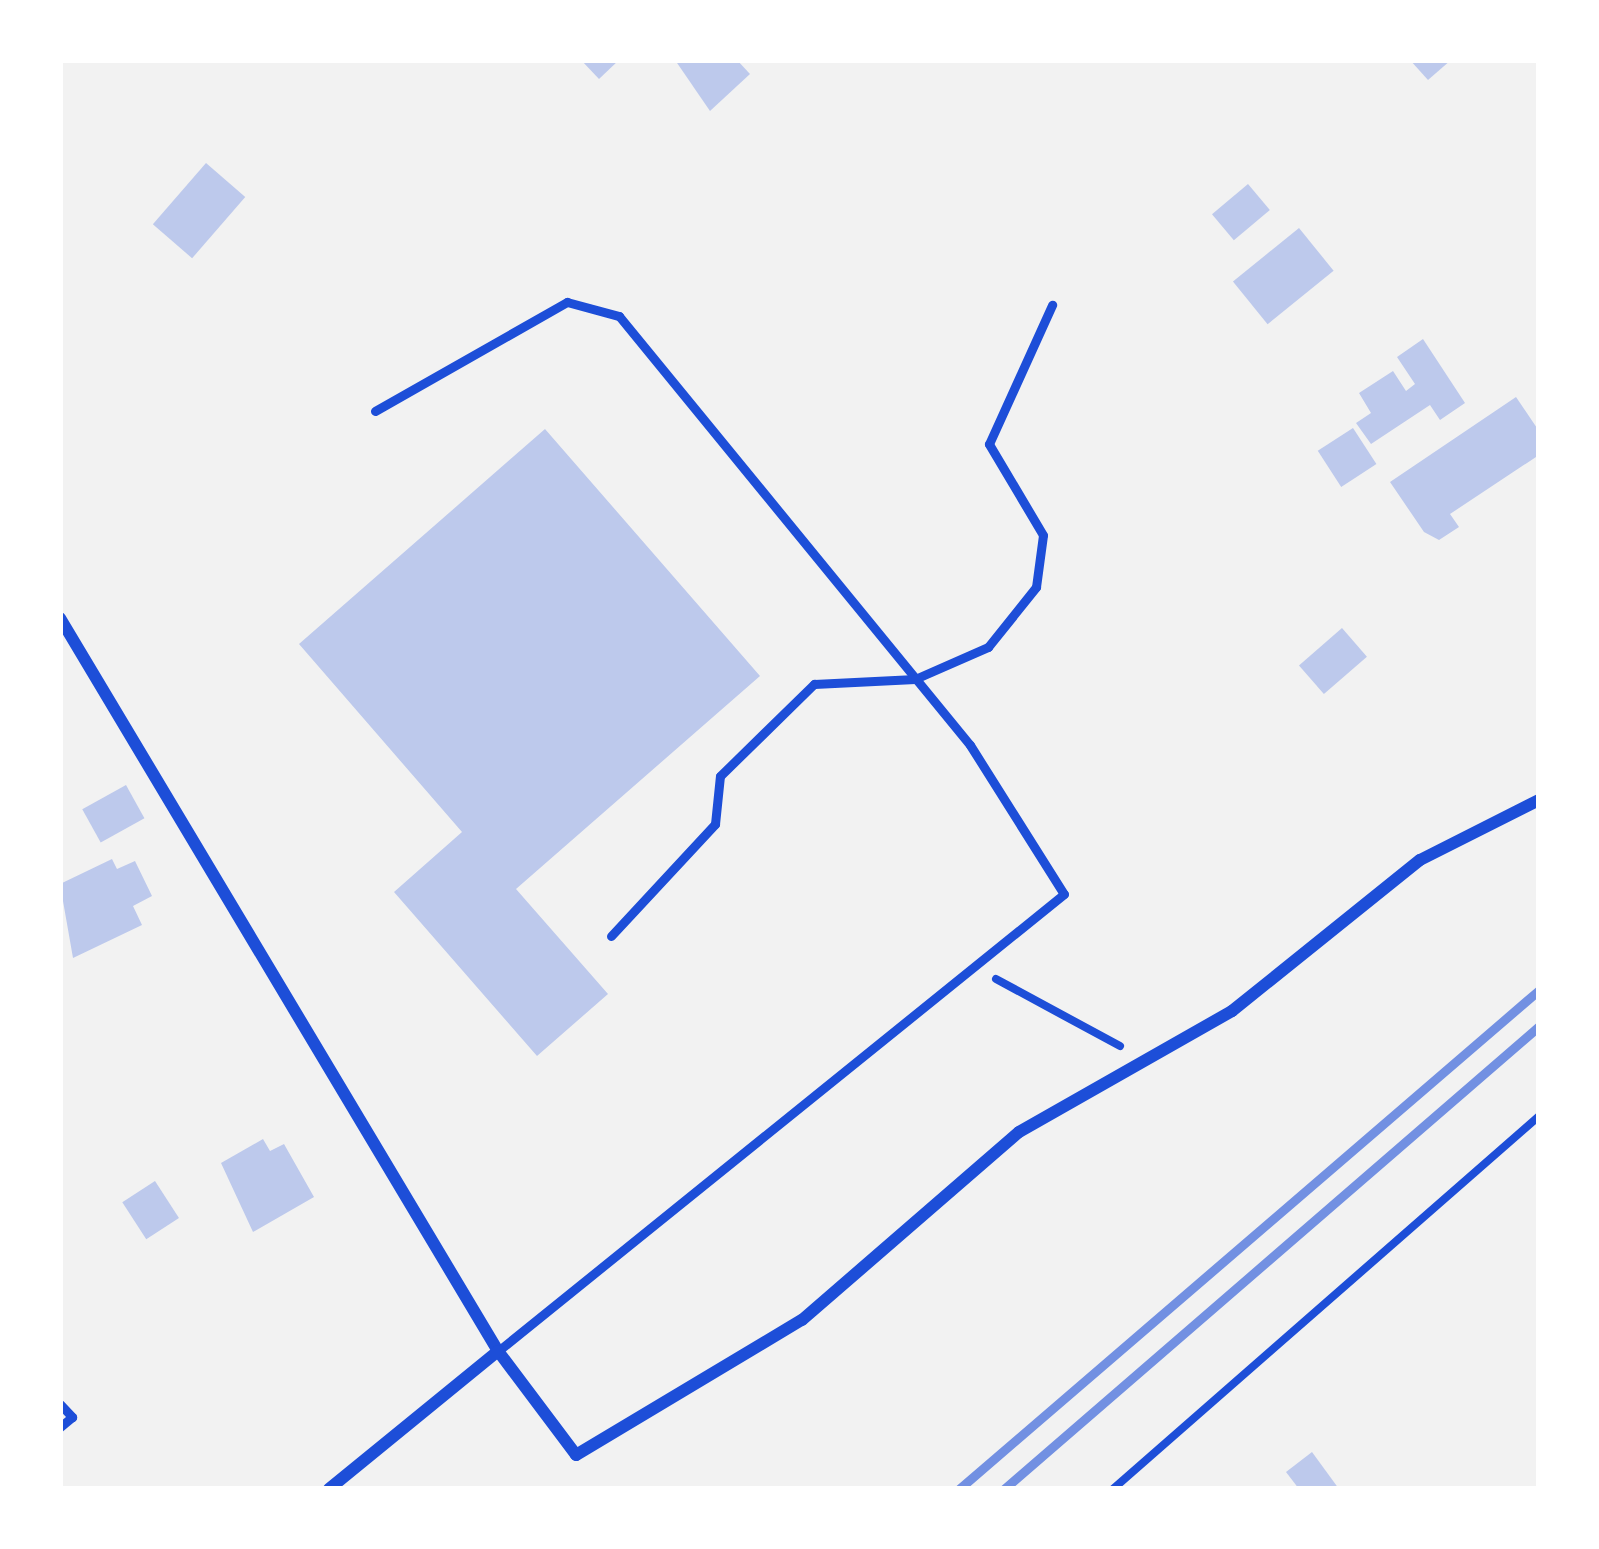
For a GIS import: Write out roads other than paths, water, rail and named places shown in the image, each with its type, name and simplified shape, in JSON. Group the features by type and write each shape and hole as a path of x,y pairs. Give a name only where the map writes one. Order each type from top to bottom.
{"street":[{"path":"60,618 498,1351 576,1455 802,1320 1018,1132 1232,1011 1420,860 1539,800"},
{"path":"329,1489 498,1351"}],"lane":[{"path":"375,411 567,302 619,316 916,680 1064,893 498,1351"},
{"path":"611,936 715,824 720,776 814,684 916,680 988,647 1036,587 1043,535 989,444 1052,305"},
{"path":"60,1404 72,1417 60,1427"}],"railway":[{"path":"959,1489 1539,990"},
{"path":"1004,1489 1539,1026"}]}
